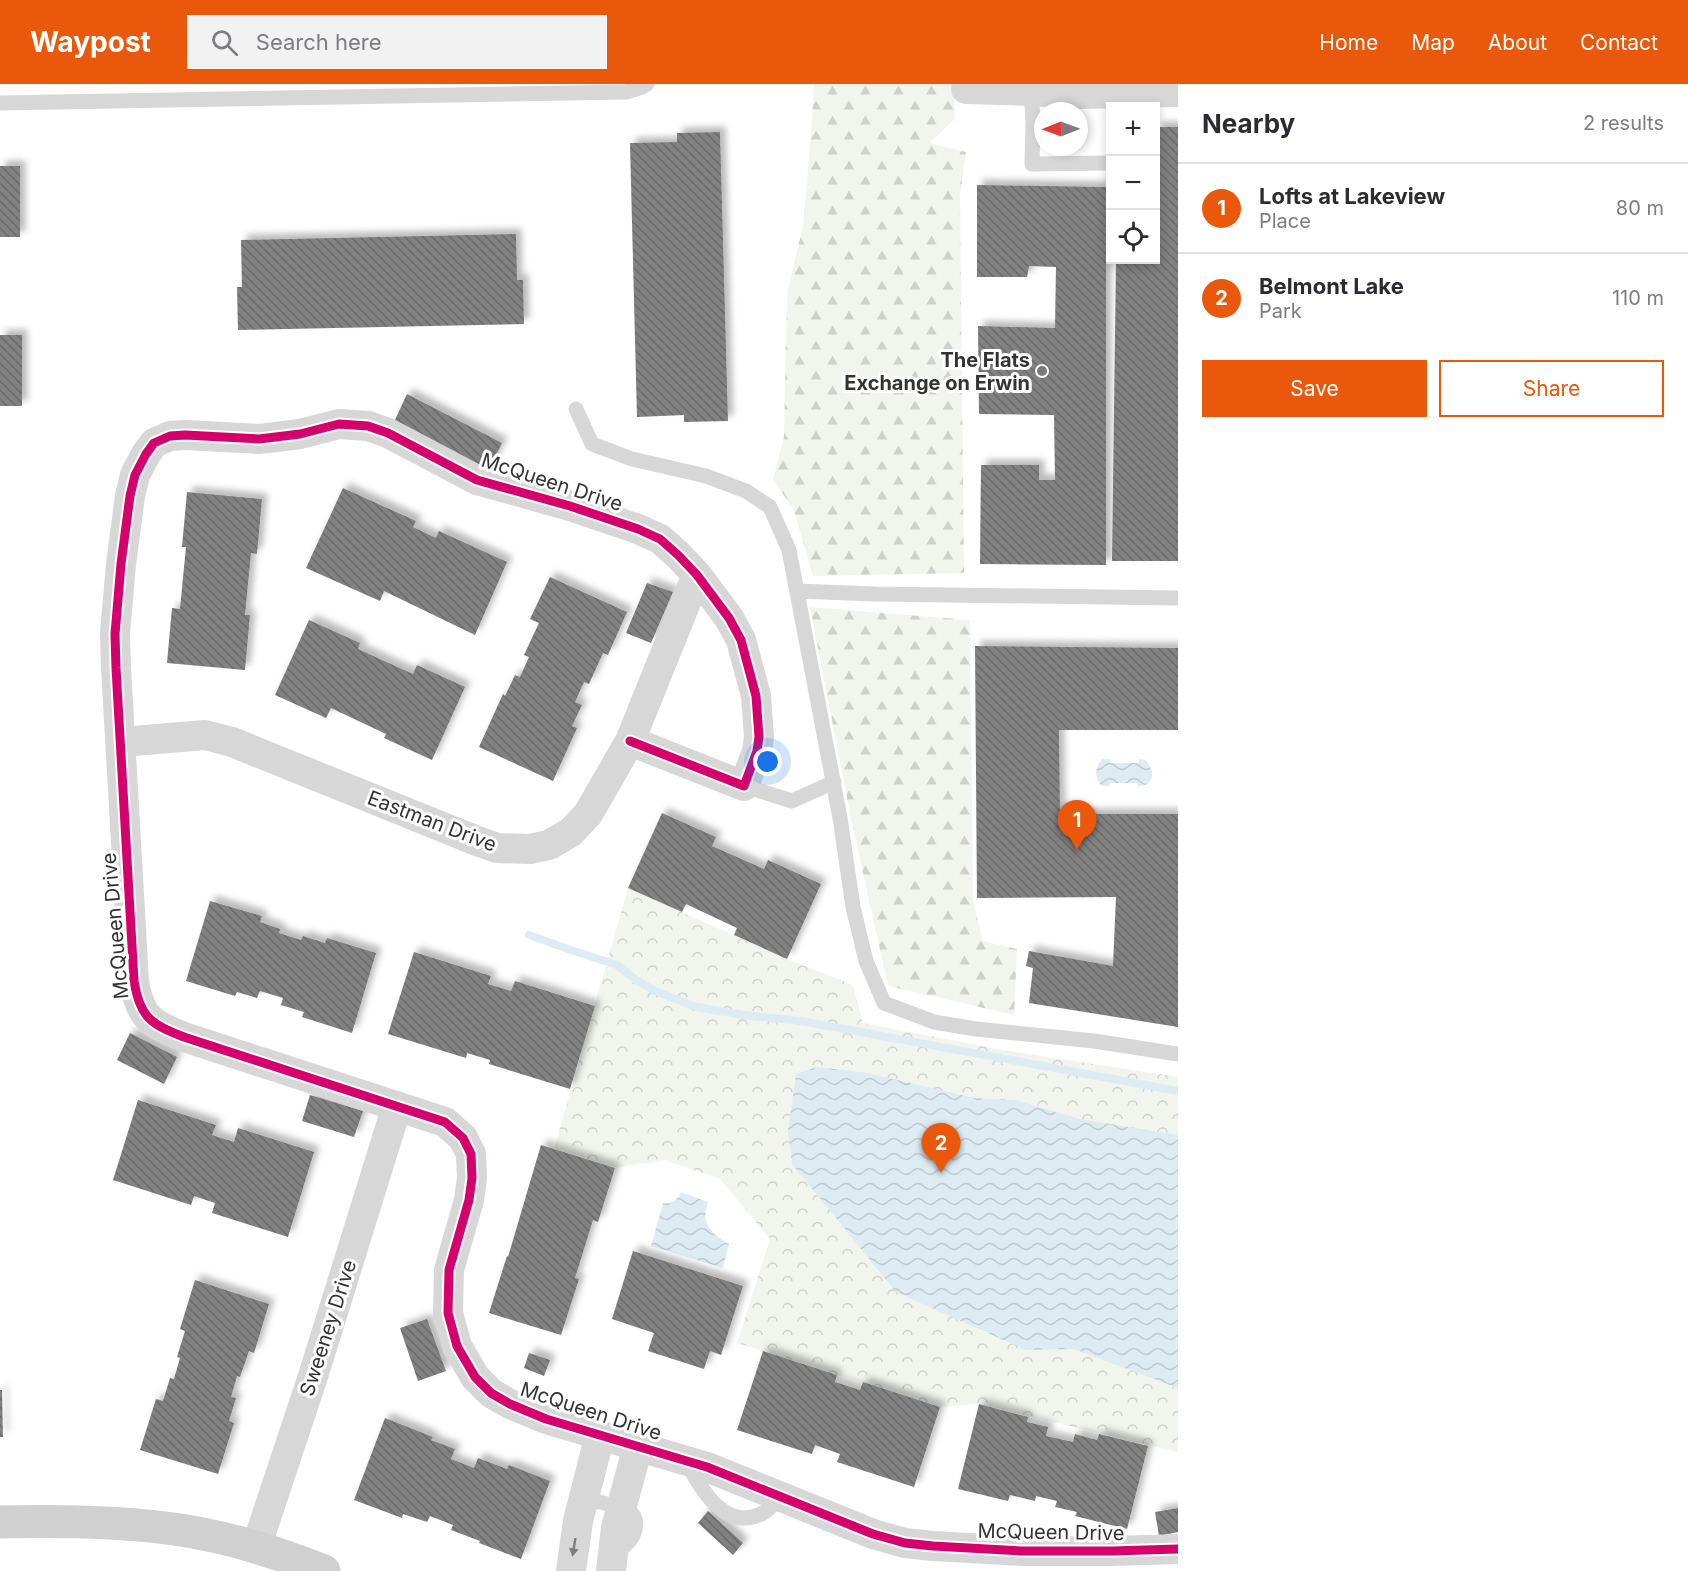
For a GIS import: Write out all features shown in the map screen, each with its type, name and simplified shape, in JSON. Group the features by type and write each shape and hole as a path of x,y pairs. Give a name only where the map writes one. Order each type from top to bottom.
{"street":[{"path":"966,90 1079,94 1178,92"},
{"name":"McQueen Drive","path":"744,786 757,751 759,737 756,696 741,640 729,618 697,575 660,539 570,506 477,480 388,433 368,426 339,424 300,434 258,439 170,436 154,443 146,454 135,475 130,496 115,634 136,997 141,1010 160,1028 445,1122 463,1138 471,1154 472,1178 449,1270 448,1313 457,1346 476,1377 491,1393 510,1404 546,1419 707,1467 873,1534 905,1543 1022,1551 1178,1549"},
{"name":"Eastman Drive","path":"121,742 205,735 232,742 477,842 497,848 530,849 549,845 571,832 588,814 630,741 697,575"},
{"path":"630,741 744,786"},
{"name":"Sweeney Drive","path":"256,1548 314,1373 397,1106"},
{"name":"McQueen Drive","path":"571,1571 578,1521 600,1435"},
{"name":"McQueen Drive","path":"612,1562 616,1528 638,1446"},
{"path":"0,1522 54,1521 173,1529 203,1534 256,1548 324,1571"}],"lane":[{"path":"0,103 626,92 647,84"},
{"path":"1031,91 1032,164 1106,163"},
{"path":"576,409 592,444 632,459 706,476 746,491 770,507 789,550 834,782 853,908 866,961 884,1003 934,1022 976,1029 1094,1041 1178,1054"},
{"path":"796,591 1178,598"},
{"path":"744,786 792,801 834,782"},
{"path":"583,1498 621,1508"}],"green space":[{"path":"814,84 954,84 955,119 929,143 966,152 960,195 964,573 813,576 793,508 773,480 784,437 788,289 803,226"},
{"path":"810,607 970,620 973,901 983,941 1017,949 1014,1015 888,986 851,818"},
{"path":"628,888 787,959 853,985 863,1023 997,1049 1178,1077 1178,1452 979,1404 940,1407 737,1343 770,1239 720,1179 665,1160 615,1168 554,1149"}],"water":[{"path":"1102,759 1110,759 1110,763 1139,763 1139,759 1145,760 1151,768 1151,780 1138,786 1137,783 1110,783 1109,786 1102,786 1097,779 1096,772"},
{"path":"817,1067 868,1073 974,1098 1016,1100 1080,1119 1178,1135 1178,1388 1074,1349 1026,1350 896,1292 792,1164 788,1131 796,1074"},
{"path":"681,1192 708,1202 705,1217 709,1228 729,1244 723,1268 651,1246 663,1203 674,1201"}],"building":[{"path":"1160,127 1178,127 1178,561 1112,561 1116,264 1160,264"},
{"path":"720,132 728,421 684,422 684,415 637,417 630,143 677,142 677,133"},
{"path":"0,166 20,166 20,237 0,237"},
{"name":"The Flats Exchange on Erwin","path":"977,185 1106,187 1106,565 980,564 981,465 1039,465 1039,480 1055,480 1054,415 979,414 978,326 1055,328 1056,267 1029,266 1027,277 977,277"},
{"path":"516,234 517,280 523,280 524,324 238,330 237,287 242,287 241,240"},
{"path":"0,335 22,335 22,406 0,406"},
{"path":"407,394 502,443 489,470 394,422"},
{"path":"343,488 416,521 413,527 436,538 439,531 507,562 475,635 384,591 380,601 306,568"},
{"path":"187,492 262,499 257,554 251,553 245,615 250,615 245,670 167,663 172,608 180,609 186,547 182,547"},
{"path":"550,577 627,612 608,655 603,653 589,684 584,682 575,702 582,705 572,726 577,728 553,781 479,747 503,694 505,696 515,675 520,677 529,657 524,655 539,623 530,619"},
{"path":"647,583 673,592 651,643 626,633"},
{"path":"309,620 360,643 358,649 413,674 417,665 465,687 432,760 384,738 386,734 331,708 326,718 275,695"},
{"path":"975,646 1178,648 1178,730 1059,730 1060,814 1178,814 1178,1027 1029,1003 1033,968 1026,966 1029,951 1113,966 1116,897 977,898"},
{"path":"662,813 716,837 712,846 764,869 768,860 821,884 787,959 734,935 737,928 686,904 682,912 628,888"},
{"path":"210,901 262,916 260,922 280,929 279,933 301,940 303,936 325,943 327,938 376,953 352,1033 302,1017 304,1012 281,1005 283,998 260,991 257,998 237,992 235,996 186,981"},
{"path":"414,952 491,976 488,984 511,991 515,981 595,1006 570,1089 489,1064 490,1060 467,1053 466,1058 388,1034"},
{"path":"130,1033 177,1057 164,1084 117,1060"},
{"path":"310,1095 363,1111 354,1137 302,1121"},
{"path":"138,1100 216,1125 212,1135 234,1142 238,1128 314,1152 288,1237 212,1213 215,1203 194,1196 191,1205 113,1180"},
{"path":"541,1145 615,1168 598,1222 593,1220 575,1278 579,1279 561,1335 489,1313"},
{"path":"633,1251 743,1286 721,1355 710,1351 704,1369 648,1351 654,1333 612,1319"},
{"path":"195,1280 269,1304 254,1353 249,1351 240,1377 237,1376 231,1397 236,1398 229,1421 234,1423 218,1474 140,1450 156,1399 163,1401 170,1378 174,1379 180,1358 177,1357 185,1331 180,1329"},
{"path":"427,1319 446,1371 418,1381 400,1328"},
{"path":"763,1351 837,1375 835,1382 860,1390 863,1382 940,1407 914,1487 837,1462 840,1454 815,1445 812,1454 737,1430"},
{"path":"529,1353 550,1360 544,1376 524,1368"},
{"path":"0,1390 2,1390 3,1437 0,1437"},
{"path":"979,1404 1028,1417 1027,1422 1048,1427 1046,1436 1073,1442 1075,1434 1097,1440 1099,1434 1148,1446 1127,1529 1075,1516 1077,1512 1055,1507 1057,1501 1036,1496 1035,1501 1010,1495 1008,1501 958,1489"},
{"path":"385,1418 433,1437 431,1440 455,1449 451,1459 474,1468 478,1458 507,1469 509,1465 550,1481 521,1559 451,1530 453,1525 430,1516 427,1522 403,1514 402,1518 354,1500"},
{"path":"1178,1508 1178,1532 1159,1536 1155,1512"},
{"path":"708,1511 743,1543 733,1555 698,1523"}],"waterway":[{"path":"529,935 617,965 655,991 696,1007 801,1021 1178,1091"}],"cycle path":[{"path":"630,741 744,786 757,751 759,737 756,696 741,640 729,618 697,575 660,539 638,529 570,506 477,480 388,433 368,426 339,424 300,434 259,439 170,436 154,443 146,454 135,475 130,496 115,634 134,981 140,1004 144,1012 155,1023 184,1037 445,1122 463,1138 471,1154 472,1178 469,1200 449,1270 448,1313 457,1346 475,1377 491,1393 510,1404 546,1419 707,1467 873,1534 905,1543 1022,1551 1178,1549"}],"place":[{"name":"The Flats Exchange on Erwin","path":"1042,371"},
{"name":"Lofts at Lakeview","path":"1077,850"},
{"name":"Belmont Lake","path":"941,1173"}]}
